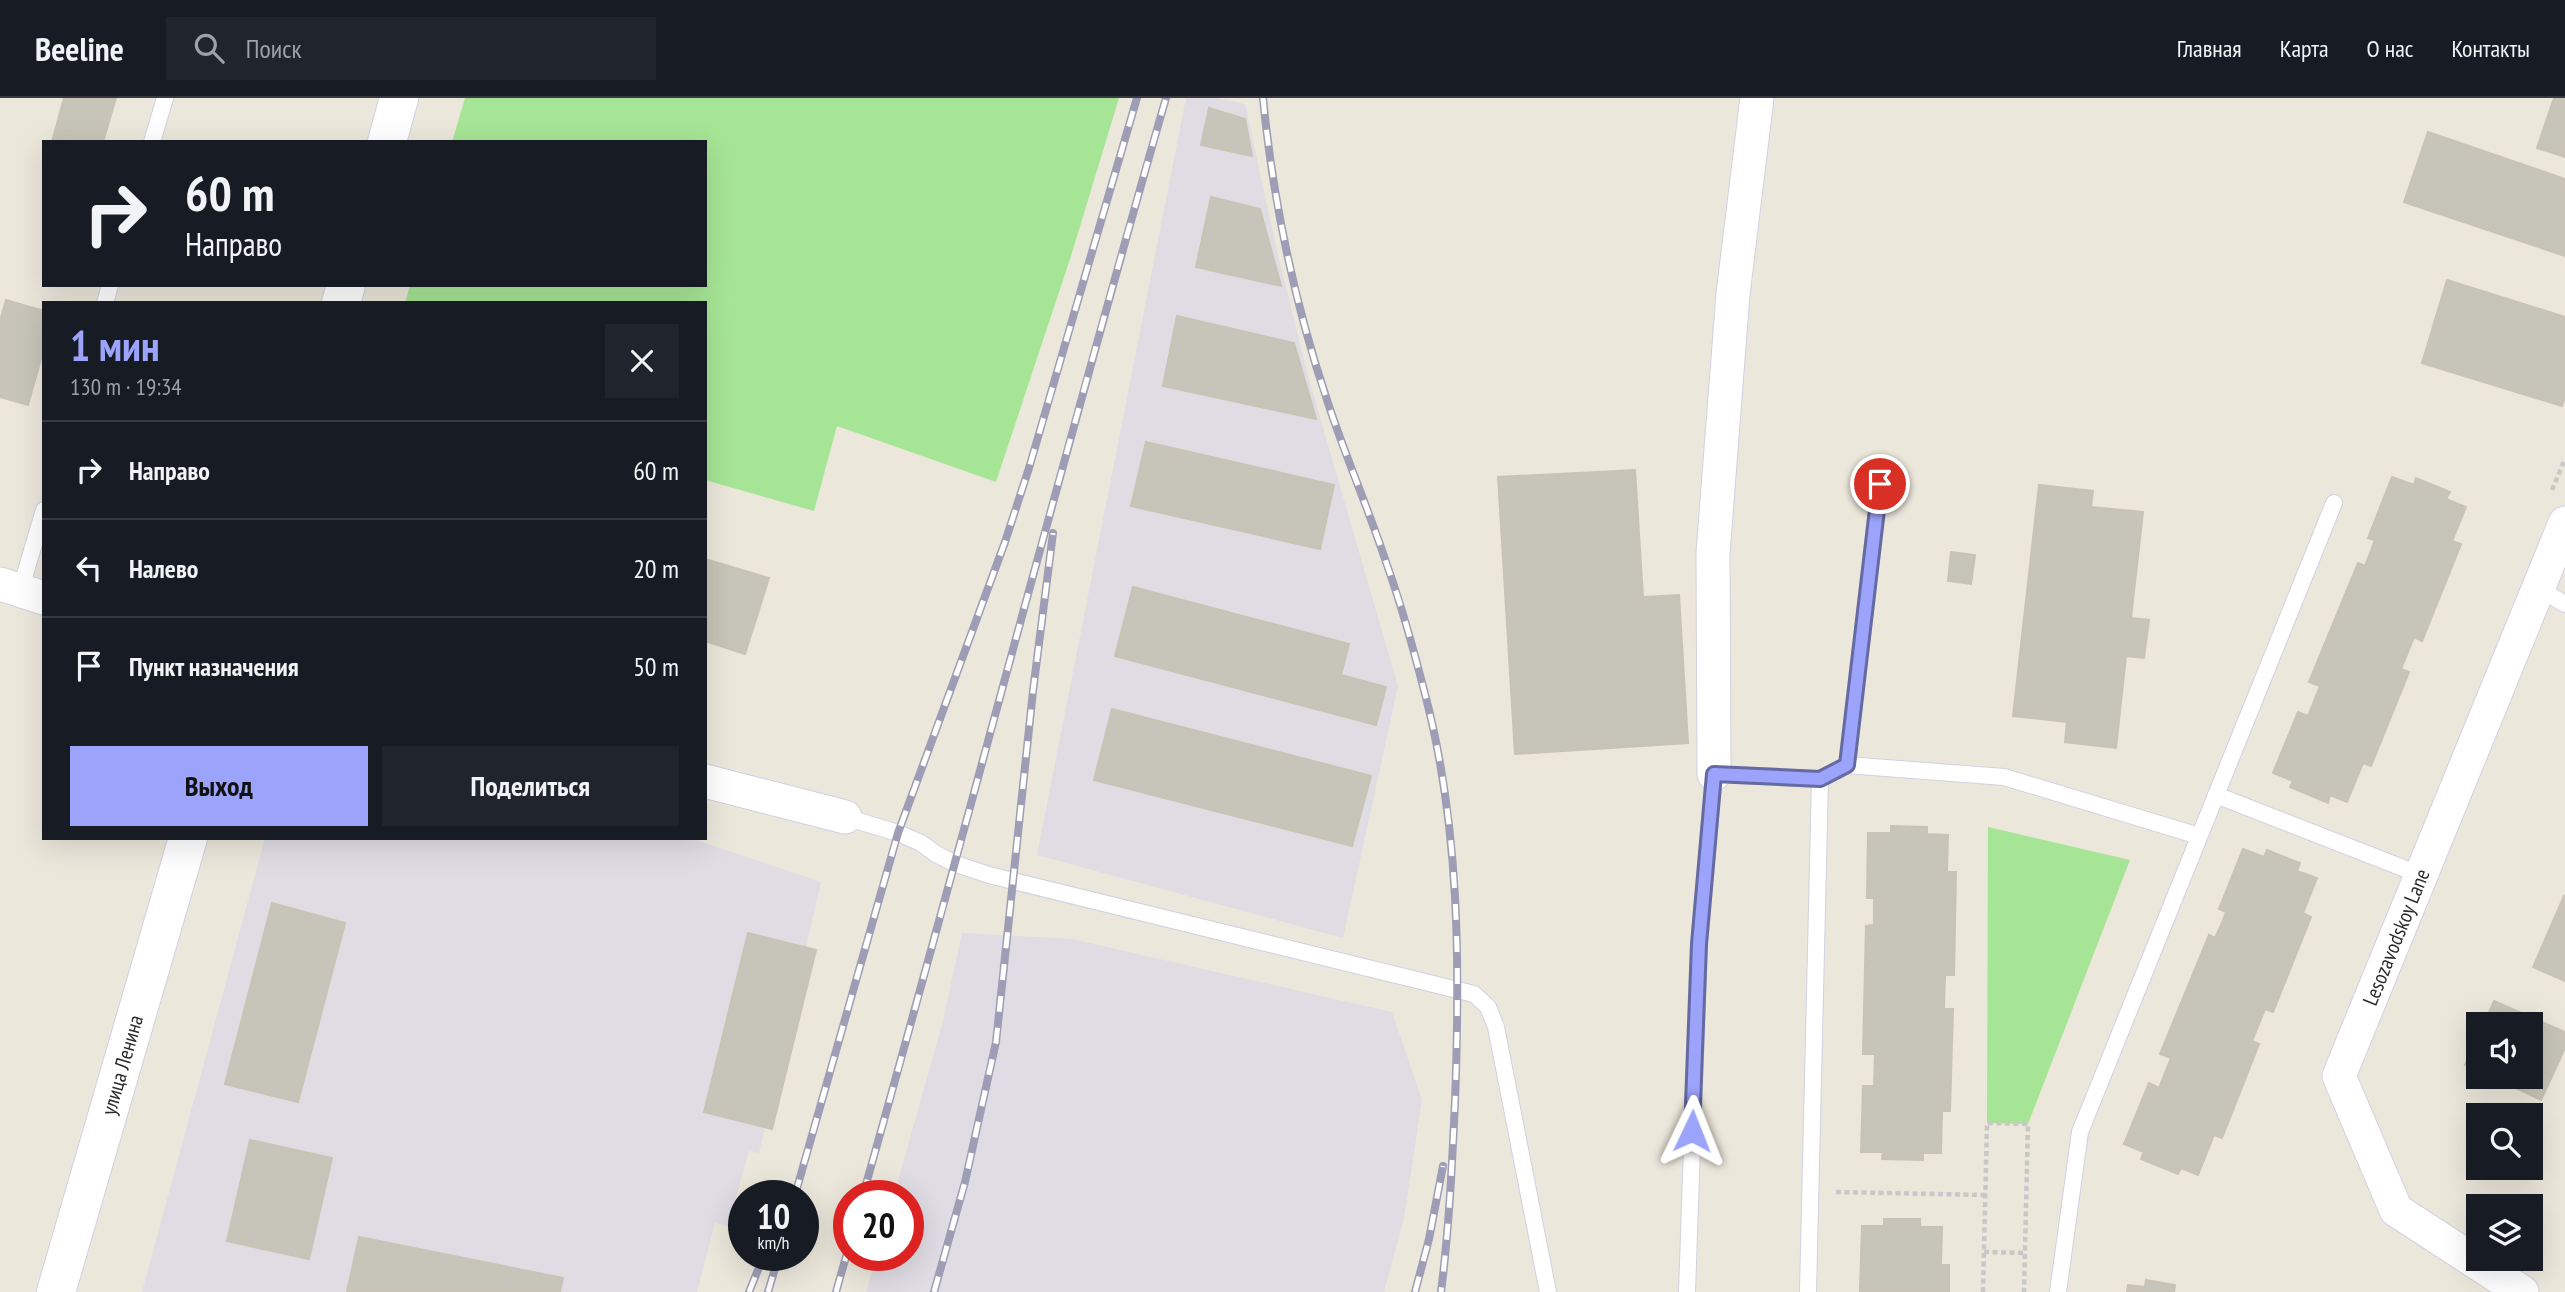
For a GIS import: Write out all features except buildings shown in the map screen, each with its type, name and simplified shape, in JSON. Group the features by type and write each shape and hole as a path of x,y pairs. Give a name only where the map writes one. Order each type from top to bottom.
{"street":[{"path":"388,140 399,98"},
{"path":"1714,774 1713,553 1733,295 1757,98"},
{"name":"Lesozavodskoy Lane","path":"2522,1292 2396,1210 2339,1076 2421,875 2552,596 2557,511"},
{"path":"707,782 845,817"},
{"name":"улица Ленина","path":"56,1292 187,840"}],"lane":[{"path":"153,140 165,98"},
{"path":"1847,765 1880,484"},
{"path":"2058,1292 2080,1132 2334,503"},
{"path":"21,591 42,517"},
{"path":"1687,1292 1699,944 1714,774 1820,779 1847,765 2004,777 2199,836"},
{"path":"1808,1292 1820,779"},
{"path":"2216,795 2421,875"},
{"path":"845,817 898,833 956,864 989,875 1458,989 1481,999 1493,1017 1502,1051 1548,1292"}],"path":[{"path":"2557,511 2565,460"},
{"path":"1983,1292 1987,1123 2028,1124 2024,1292"},
{"path":"1811,1191 1986,1195"},
{"path":"1984,1252 2025,1253"}],"shaded area":[{"path":"1186,98 1217,98 1245,104 1308,376 1398,686 1343,938 1037,855"},
{"path":"264,840 696,840 821,882 759,1153 749,1151 741,1180 728,1180 728,1226 715,1223 697,1292 142,1292"},
{"path":"962,933 1072,939 1392,1012 1422,1100 1404,1218 1384,1292 866,1292 872,1271 924,1271 924,1180 898,1180 943,1021"}],"green space":[{"path":"465,98 1119,98 1071,256 996,482 837,426 814,511 707,481 707,301 406,301 409,287 707,287 707,140 453,140"},
{"path":"1988,827 2130,860 2028,1124 1987,1123"}],"railway":[{"path":"799,1180 898,833 1005,542 1137,98"},
{"path":"867,1180 1166,98"},
{"path":"1263,98 1279,214 1305,328 1335,423 1403,613 1437,744 1445,795 1455,897 1457,999 1455,1102 1441,1292"},
{"path":"934,1292 965,1182 996,1042 1033,691 1053,533"},
{"path":"1415,1292 1429,1239 1443,1166"},
{"path":"749,1292 758,1271"},
{"path":"768,1292 774,1271"},
{"path":"836,1292 842,1271"}],"route":[{"path":"1692,1131 1699,944 1714,774 1820,779 1847,765 1880,484"}]}
